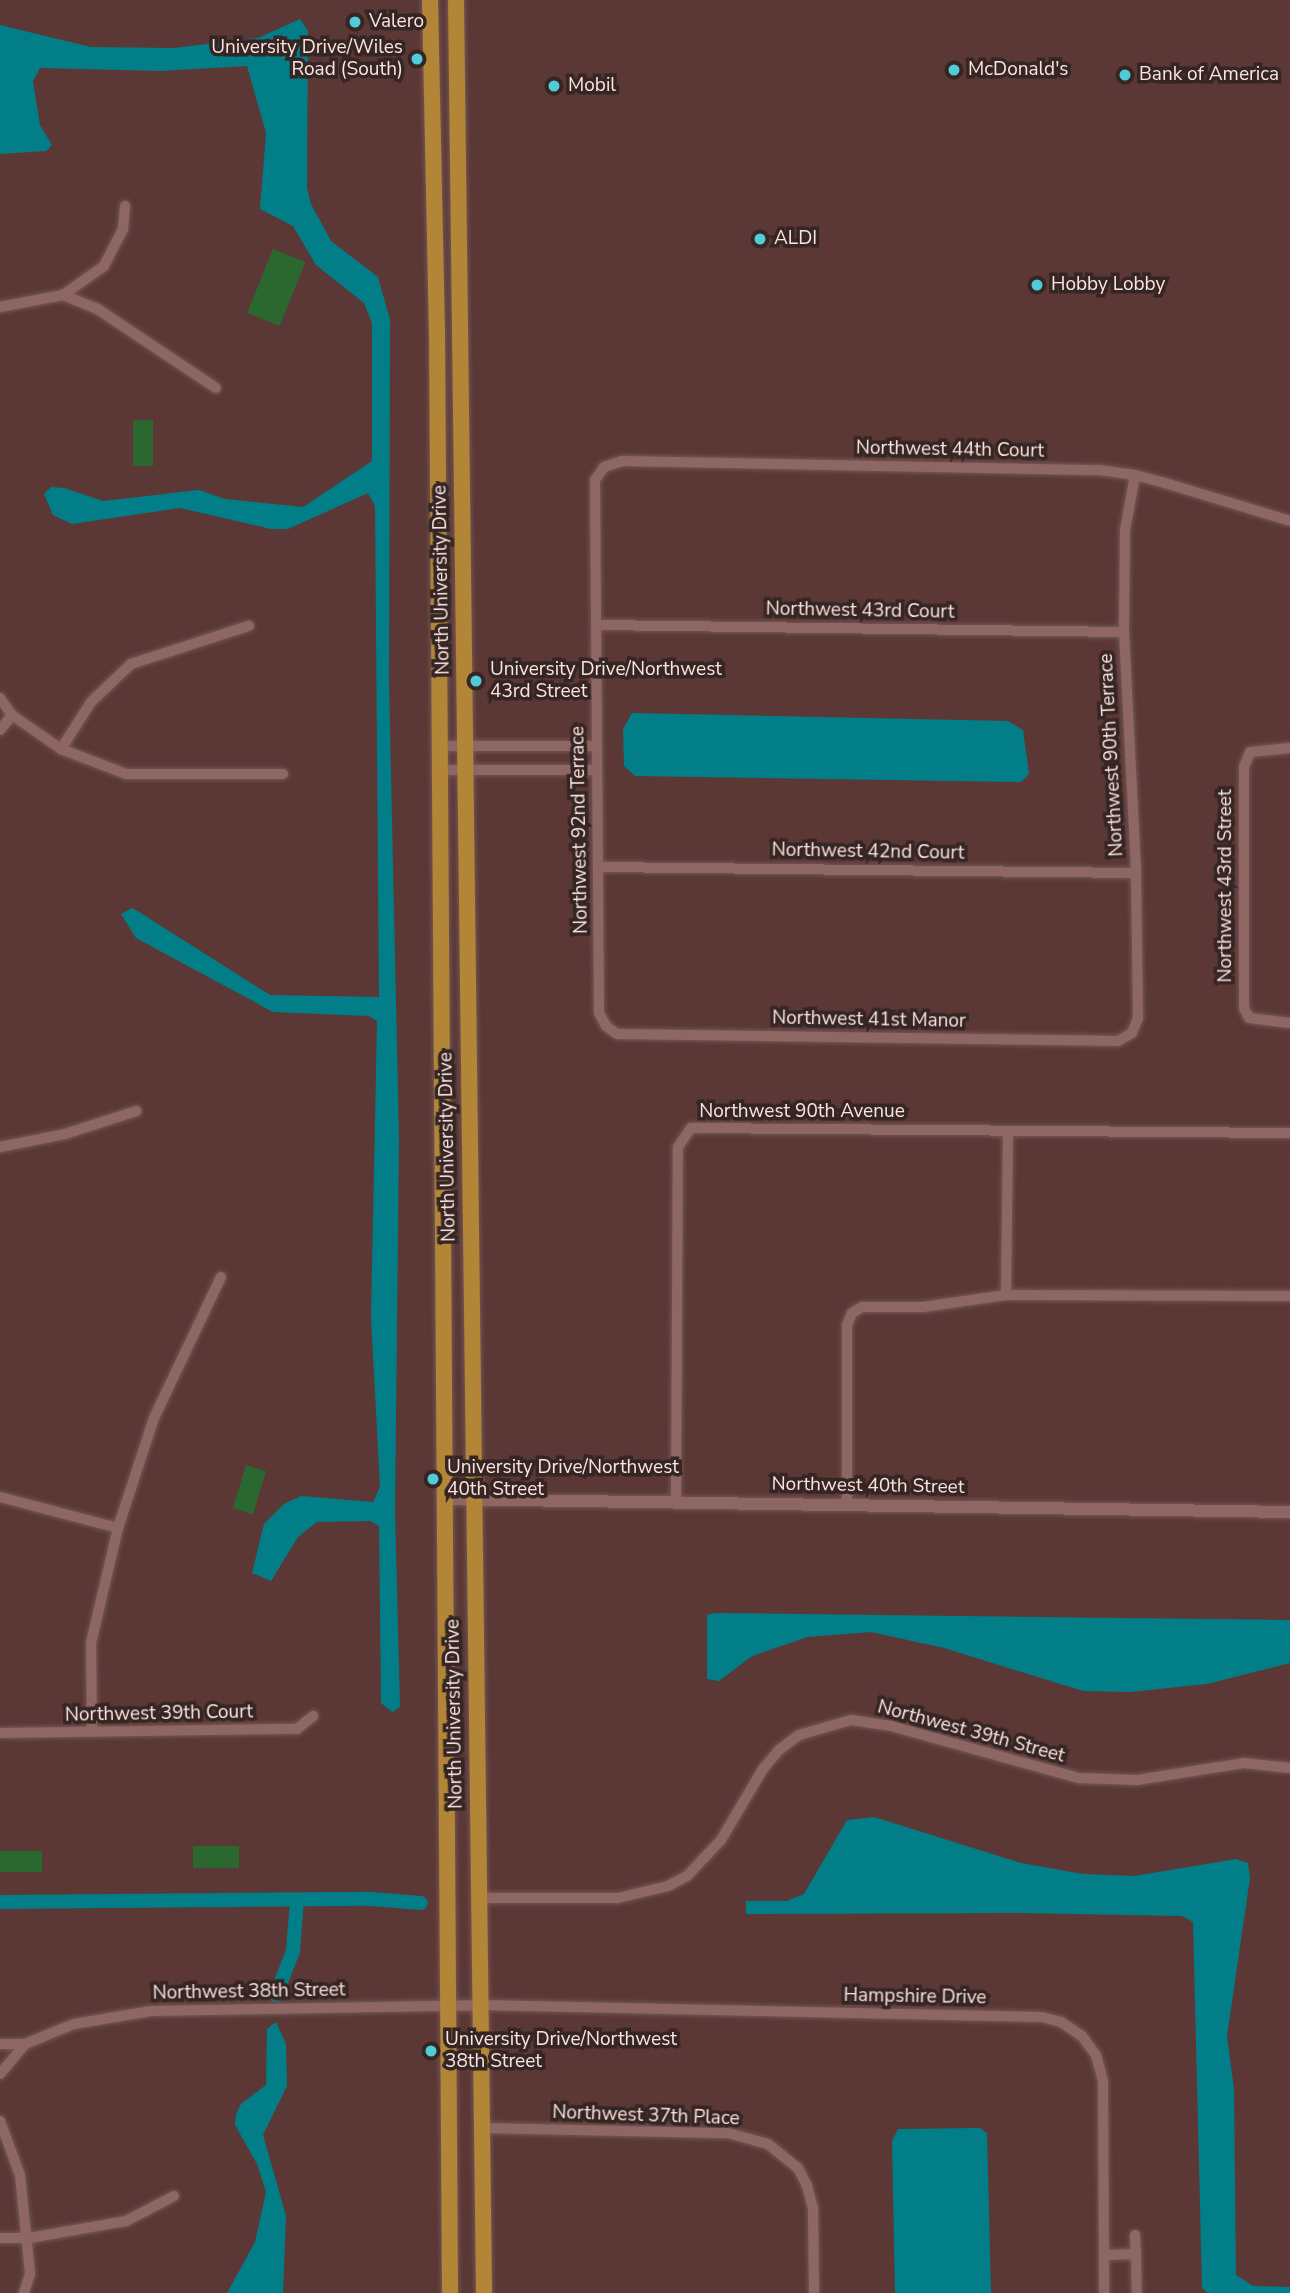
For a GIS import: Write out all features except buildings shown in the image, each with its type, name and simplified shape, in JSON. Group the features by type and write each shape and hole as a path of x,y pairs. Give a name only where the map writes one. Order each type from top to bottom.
{"main road":[{"name":"North University Drive","path":"430,0 437,330 450,2293"},
{"name":"North University Drive","path":"456,0 471,1499 484,2293"},
{"path":"437,330 460,358"}],"street":[{"path":"0,307 63,295 104,266 123,229 125,206"},
{"path":"63,295 96,308 216,388"},
{"name":"Northwest 44th Court","path":"604,467 622,461 1099,470 1135,475 1290,521"},
{"name":"Northwest 92nd Terrace","path":"604,467 595,480 596,770 599,1013 606,1026"},
{"name":"Northwest 90th Terrace","path":"1132,1033 1138,1018 1136,873 1124,632 1125,530 1135,475"},
{"name":"Northwest 43rd Court","path":"597,625 1124,632"},
{"path":"61,749 91,702 131,664 249,626"},
{"path":"0,698 12,715 61,749 127,774 283,774"},
{"path":"0,730 12,715"},
{"path":"438,746 596,746"},
{"name":"Northwest 43rd Street","path":"1290,747 1250,752 1244,767 1244,1008 1249,1018 1290,1023"},
{"path":"438,770 596,770"},
{"name":"Northwest 42nd Court","path":"599,866 1136,873"},
{"name":"Northwest 41st Manor","path":"606,1026 617,1034 1020,1040 1118,1041 1132,1033"},
{"path":"0,1147 65,1134 136,1111"},
{"name":"Northwest 90th Avenue","path":"676,1500 678,1147 682,1135 691,1128 1290,1133"},
{"path":"1006,1295 1009,1131"},
{"path":"92,1732 91,1643 118,1528 154,1418 221,1277"},
{"path":"847,1505 847,1325 852,1313 862,1307 923,1307 1006,1295 1290,1296"},
{"path":"0,1497 118,1528"},
{"name":"Northwest 40th Street","path":"445,1499 676,1500 1290,1512"},
{"name":"Northwest 39th Court","path":"0,1734 297,1729 313,1716"},
{"name":"Northwest 39th Street","path":"478,1898 607,1898 668,1886 687,1876 721,1840 763,1769 779,1751 799,1735 850,1720 891,1726 1079,1779 1137,1780 1244,1763 1277,1764 1290,1768"},
{"name":"Northwest 38th Street","path":"0,2044 25,2044 113,2015 479,2005"},
{"name":"Hampshire Drive","path":"479,2005 1042,2017 1062,2022 1082,2036 1096,2055 1103,2081 1104,2293"},
{"path":"0,2074 25,2044"},
{"path":"0,2121 20,2175 29,2238 30,2274 24,2293"},
{"name":"Northwest 37th Place","path":"481,2128 728,2133 768,2144 798,2168 807,2186 813,2208 814,2293"},
{"path":"0,2238 29,2238 127,2221 174,2196"},
{"path":"1135,2235 1137,2293"},
{"path":"1104,2255 1136,2254"}],"green space":[{"path":"273,249 305,262 280,326 247,313"},
{"path":"133,420 153,420 153,466 133,466"},
{"path":"246,1465 266,1471 253,1514 233,1508"},
{"path":"193,1846 239,1846 239,1868 193,1868"},
{"path":"0,1851 42,1851 42,1872 0,1872"}],"water":[{"path":"300,19 308,31 307,188 311,204 331,241 378,277 390,320 389,682 399,1140 395,1511 400,1707 392,1712 381,1703 379,1526 370,1521 317,1522 298,1537 271,1581 252,1573 264,1524 284,1504 301,1496 373,1502 380,1487 371,1317 377,1021 369,1016 273,1012 136,938 121,914 132,908 270,995 379,997 375,506 368,493 288,529 271,529 180,508 72,524 53,515 44,494 51,487 64,488 103,501 199,490 225,499 303,507 372,461 372,323 364,303 316,265 293,226 260,209 266,133 247,66 161,71 40,68 33,81 40,125 52,145 46,151 0,154 0,25 91,47 174,48 258,38"},
{"path":"632,713 1008,721 1023,730 1029,774 1021,782 635,776 624,766 623,729"},
{"path":"707,1615 1290,1620 1290,1663 1207,1684 1130,1692 1083,1691 944,1648 871,1632 808,1637 752,1656 719,1681 707,1679"},
{"path":"874,1817 1021,1863 1083,1874 1134,1876 1236,1859 1248,1863 1250,1878 1227,2036 1234,2089 1236,2275 1253,2286 1290,2287 1290,2293 1208,2293 1202,2288 1193,1922 1182,1916 1019,1913 746,1914 746,1901 787,1901 804,1894 847,1820"},
{"path":"276,2022 286,2044 287,2086 263,2135 286,2216 283,2293 227,2293 255,2242 266,2192 257,2164 235,2125 236,2114 241,2104 266,2085 267,2029"},
{"path":"980,2128 987,2133 991,2293 895,2293 892,2141 898,2129"}],"waterway":[{"path":"0,1902 371,1899 421,1903"},
{"path":"276,1995 293,1951 297,1900"}],"place":[{"name":"Valero","path":"355,22"},
{"name":"University Drive/Wiles Road (South)","path":"417,59"},
{"name":"McDonald's","path":"954,70"},
{"name":"Bank of America","path":"1125,75"},
{"name":"Mobil","path":"554,86"},
{"name":"ALDI","path":"760,239"},
{"name":"Hobby Lobby","path":"1037,285"},
{"name":"University Drive/Northwest 43rd Street","path":"476,681"},
{"name":"University Drive/Northwest 40th Street","path":"433,1479"},
{"name":"University Drive/Northwest 38th Street","path":"431,2051"}]}
